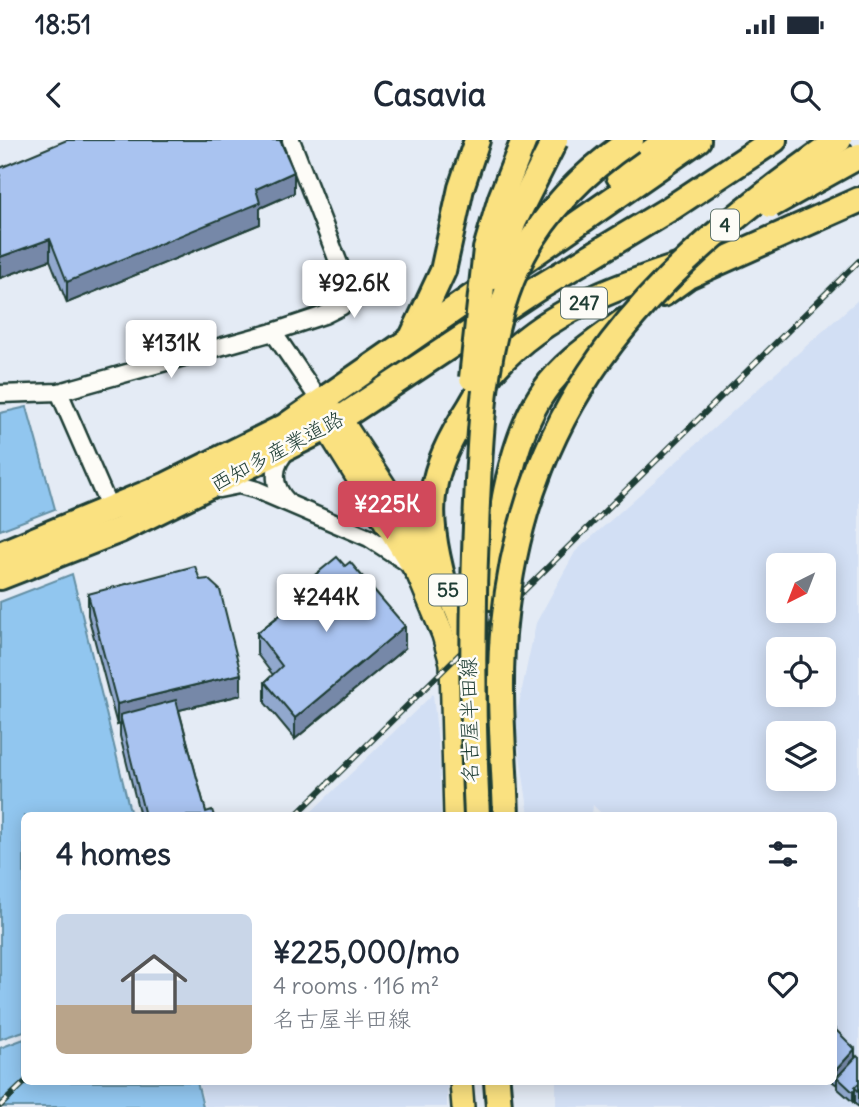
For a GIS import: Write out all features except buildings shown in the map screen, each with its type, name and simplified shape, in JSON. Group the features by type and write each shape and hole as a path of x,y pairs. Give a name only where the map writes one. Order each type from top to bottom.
{"highway":[{"path":"411,339 443,271 461,188 477,140"},
{"path":"466,812 461,712 461,584 466,442 486,249 501,198 524,140"},
{"path":"475,345 507,240 555,140"},
{"path":"475,812 472,583 481,424 493,343 514,275 546,219 579,182 631,140"},
{"name":"西知多産業道路","path":"515,265 629,167 667,140"},
{"name":"西知多産業道路","path":"0,577 115,519 284,427 698,140"},
{"name":"西知多産業道路","path":"0,554 115,519 295,444 333,424 535,290 743,140"},
{"name":"西知多産業道路","path":"535,290 671,208 774,140"},
{"name":"4","path":"625,325 662,282 718,231 839,140"},
{"path":"506,812 503,628 519,536 537,478 561,422 590,371 625,325 680,272 732,230 859,156"},
{"name":"247","path":"444,584 433,537 435,474 449,440 493,370 540,329 592,299 650,275 754,246 859,200"},
{"path":"497,812 486,671 499,533 521,439 543,392 578,356 688,276 754,246"},
{"path":"482,1085 482,1107"},
{"path":"497,1085 499,1107"},
{"path":"510,1085 512,1107"}],"main road":[{"name":"名古屋半田線","path":"320,401 379,513 418,575 443,635 451,663 455,812"},
{"name":"名古屋半田線","path":"333,424 444,584 467,644 475,812"},
{"path":"461,1085 463,1107"}],"street":[{"path":"0,394 59,392 273,332 342,306 349,295 335,251 291,140"},
{"path":"273,332 320,401"},
{"path":"59,392 115,519 230,485 257,490 359,534 393,551 418,575"},
{"path":"290,504 277,489 275,473 280,460 295,444"},
{"path":"359,534 373,530 379,513"}],"shaded area":[{"path":"859,299 859,1057 856,1060 837,1041 837,812 600,812 593,805 592,812 529,812 515,722 536,623 575,552"},
{"path":"433,694 441,812 311,812"},
{"path":"837,1050 859,1107 556,1107 556,1085 837,1085"},
{"path":"200,1085 447,1085 447,1107 205,1107"}],"water":[{"path":"27,407 55,509 0,530 0,413"},
{"path":"72,574 130,812 21,812 21,1032 0,1039 0,602"},
{"path":"21,1040 21,1085 198,1085 203,1107 0,1107 0,1048"}],"railway":[{"path":"299,812 859,261"},
{"path":"0,1106 22,1085"}]}
